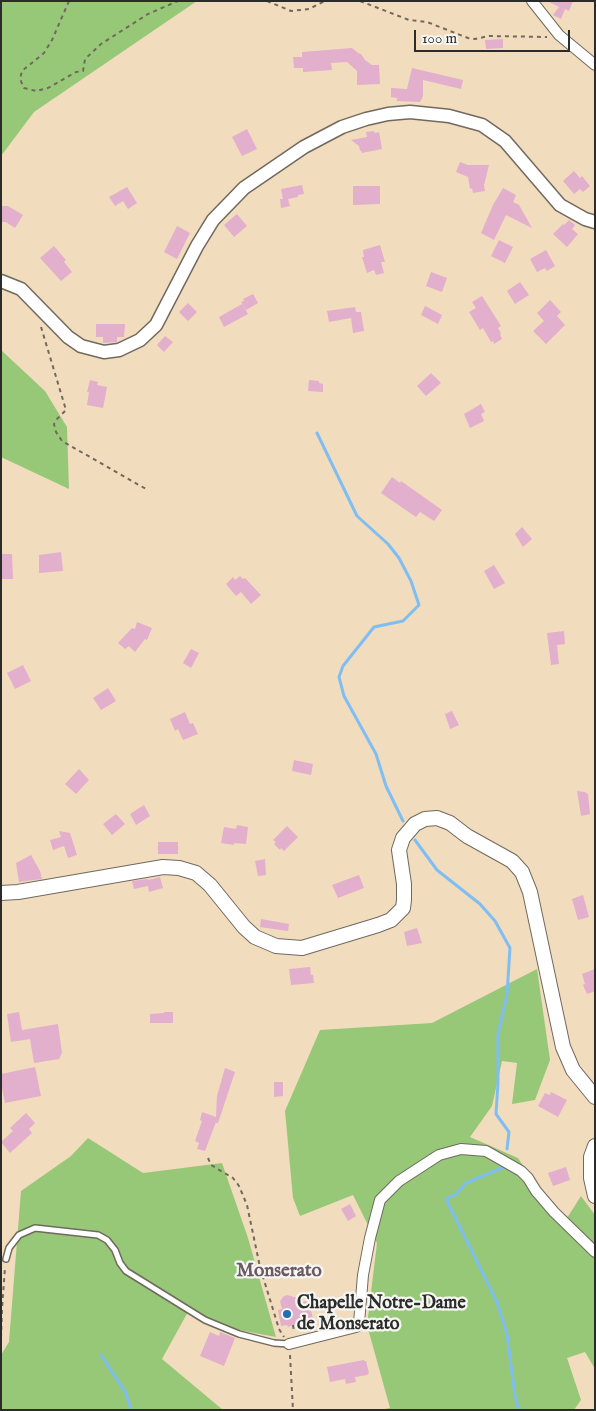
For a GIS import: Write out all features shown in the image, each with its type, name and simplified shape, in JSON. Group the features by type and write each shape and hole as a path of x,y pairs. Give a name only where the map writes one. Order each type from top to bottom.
{"main road":[{"path":"1,893 18,892 163,867 179,868 196,873 210,885 244,927 256,937 276,946 302,948 391,920 403,908 404,884 399,850 404,838 415,824 424,819 437,818 512,861 522,872 530,892 563,1047 573,1070 595,1098"},
{"path":"595,1146 591,1157 591,1178 595,1196"}],"street":[{"path":"532,1 559,35 595,65"},
{"path":"1,280 21,289 68,337 81,346 104,352 119,350 140,340 156,325 197,246 213,220 244,188 298,151 342,126 388,114 410,112 449,116 482,125 506,141 560,205 585,219 595,222"},
{"path":"289,1344 356,1327 359,1323 363,1276 370,1238 380,1200 398,1181 439,1155 462,1149 486,1151 521,1171 554,1212 595,1252"}],"lane":[{"path":"6,1259 9,1248 19,1235 35,1228 98,1235 107,1240 115,1250 120,1263 126,1271 205,1320 239,1334 274,1343 289,1344"}],"path":[{"path":"69,1 52,40 44,53 22,71 20,79 24,88 36,91 48,88 76,72 83,71 85,59 101,44 148,14 178,1"},
{"path":"267,1 291,11 309,10 325,1"},
{"path":"360,1 410,20 428,22 468,38 475,39 489,36 548,38 559,35"},
{"path":"40,325 66,410 54,424 56,432 62,441 146,489"},
{"path":"208,1158 211,1165 233,1178 240,1186 247,1205 260,1267 279,1329 289,1344 293,1410"},
{"path":"1,1338 6,1259"}],"green space":[{"path":"1,1 197,1 34,112 1,156"},
{"path":"1,350 45,391 67,427 69,489 1,457"},
{"path":"537,969 550,1060 535,1100 512,1104 517,1063 502,1061 492,1106 470,1137 518,1158 539,1190 567,1218 581,1196 595,1215 595,1369 585,1352 567,1358 581,1400 574,1410 379,1410 390,1408 367,1325 377,1243 353,1195 300,1216 293,1198 285,1111 320,1030 432,1023"},
{"path":"88,1138 143,1173 222,1163 248,1238 276,1337 233,1329 189,1310 162,1359 223,1410 1,1410 1,1355 9,1342 21,1191 71,1156"}],"building":[{"path":"547,1 573,1 569,11 565,9 561,19 553,15 559,7"},
{"path":"503,39 503,48 486,49 485,40"},
{"path":"352,48 372,65 379,65 380,84 357,85 357,71 347,62 331,63 332,70 303,72 303,68 294,68 293,57 302,57 302,52"},
{"path":"412,68 463,80 461,89 423,80 423,96 420,102 397,101 397,98 391,97 391,88 407,89"},
{"path":"247,129 257,149 242,156 232,137"},
{"path":"374,131 375,133 379,132 382,149 362,153 359,146 351,140 367,137 366,132"},
{"path":"460,162 468,165 489,165 484,185 485,191 473,193 472,188 470,189 468,177 456,172"},
{"path":"574,171 580,178 582,176 590,186 583,192 580,189 574,194 563,181"},
{"path":"302,185 304,194 288,199 290,206 281,208 280,199 283,199 281,189"},
{"path":"353,186 380,186 380,204 353,205"},
{"path":"127,187 137,203 128,209 123,201 115,206 109,197"},
{"path":"503,188 516,195 513,202 519,205 532,228 506,215 494,240 481,233 493,205"},
{"path":"1,206 8,206 23,215 15,228 6,222 1,222"},
{"path":"237,214 247,226 234,237 224,225"},
{"path":"569,220 575,225 572,229 578,234 567,247 553,234"},
{"path":"177,226 190,233 177,259 164,252"},
{"path":"499,240 513,247 505,263 491,256"},
{"path":"380,245 385,262 381,262 384,273 376,275 374,270 367,273 362,257 364,257 363,250"},
{"path":"54,246 66,260 64,262 72,272 61,281 40,258"},
{"path":"546,250 555,266 547,271 545,268 537,272 530,259"},
{"path":"431,272 447,278 442,292 426,286"},
{"path":"520,282 529,295 515,304 507,291"},
{"path":"253,294 258,303 246,310 241,302"},
{"path":"482,296 501,326 498,328 502,339 494,344 483,328 480,330 469,312 476,308 472,302"},
{"path":"550,300 561,312 557,316 565,325 546,344 533,331 544,321 537,313"},
{"path":"188,303 197,312 188,321 179,312"},
{"path":"242,304 248,314 224,327 219,317"},
{"path":"425,306 442,315 438,324 421,315"},
{"path":"355,307 356,312 361,312 364,331 353,333 351,318 329,322 327,311"},
{"path":"96,324 125,324 124,337 117,337 117,342 103,343 103,337 96,337"},
{"path":"165,336 173,342 164,352 157,345"},
{"path":"431,373 441,383 426,396 417,386"},
{"path":"90,380 98,382 97,385 107,387 103,408 87,405 89,392 87,392"},
{"path":"309,380 319,381 319,383 323,384 323,392 308,391"},
{"path":"481,404 485,412 481,414 484,421 470,428 464,414"},
{"path":"392,477 400,483 401,481 442,510 434,521 420,512 416,517 381,493"},
{"path":"522,527 532,539 523,547 515,534"},
{"path":"61,552 63,571 39,573 39,555"},
{"path":"1,554 12,554 13,579 1,579"},
{"path":"494,565 505,583 494,589 484,571"},
{"path":"240,576 243,579 245,578 261,595 251,604 241,592 236,596 226,584 233,577 235,580"},
{"path":"137,622 152,628 147,640 145,639 135,652 129,646 125,649 118,643 132,628 135,629"},
{"path":"564,631 565,644 557,645 559,664 551,665 547,633"},
{"path":"191,649 199,653 191,668 183,663"},
{"path":"23,665 31,681 15,689 7,673"},
{"path":"108,688 116,701 101,710 93,698"},
{"path":"452,711 459,725 450,729 445,714"},
{"path":"185,712 190,724 193,723 198,734 183,740 178,729 175,731 170,719"},
{"path":"294,760 313,764 311,775 292,771"},
{"path":"79,769 89,780 76,794 65,784"},
{"path":"577,791 588,794 590,814 581,816"},
{"path":"144,805 150,816 136,825 130,814"},
{"path":"116,814 125,824 112,835 103,824"},
{"path":"237,825 248,827 246,844 221,843 224,827 236,829"},
{"path":"287,826 298,837 284,851 274,844 276,842 273,840"},
{"path":"59,831 70,833 77,855 68,858 64,846 53,850 50,840 61,837"},
{"path":"158,842 178,842 178,854 158,854"},
{"path":"31,855 40,871 42,879 19,882 16,863"},
{"path":"265,859 266,875 258,876 255,861"},
{"path":"359,875 364,888 338,898 332,885"},
{"path":"160,877 163,888 149,892 148,886 134,889 132,881"},
{"path":"583,895 589,917 578,920 572,899"},
{"path":"261,919 289,924 288,931 260,927"},
{"path":"417,928 422,943 407,946 404,932"},
{"path":"310,967 314,983 291,985 289,969"},
{"path":"595,969 595,991 587,994 583,985 585,984 582,974"},
{"path":"19,1012 22,1030 58,1024 62,1053 59,1059 34,1063 30,1039 11,1042 7,1014"},
{"path":"173,1012 173,1023 150,1023 150,1014"},
{"path":"35,1067 41,1096 5,1103 1,1074"},
{"path":"225,1068 235,1072 218,1123 216,1122 205,1151 197,1149 199,1143 195,1141 202,1121 200,1120 202,1112 216,1117 217,1096"},
{"path":"274,1082 283,1082 283,1096 274,1097"},
{"path":"551,1092 567,1100 558,1117 538,1106 545,1093 550,1095"},
{"path":"26,1113 35,1123 29,1129 32,1133 10,1153 1,1142 13,1131 10,1128"},
{"path":"566,1167 570,1180 553,1186 548,1173"},
{"path":"350,1204 356,1216 348,1221 341,1209"},
{"name":"Chapelle Notre-Dame de Monserato","path":"287,1295 296,1297 299,1303 308,1301 313,1318 288,1327 287,1325 281,1326 278,1310 282,1309 280,1301"},
{"path":"210,1332 219,1336 220,1332 235,1338 224,1366 200,1356"},
{"path":"366,1361 369,1373 367,1375 355,1377 356,1382 346,1384 345,1379 330,1382 327,1367"}],"waterway":[{"path":"317,433 357,516 388,544 399,558 411,581 419,605 403,621 374,627 343,666 339,677 344,696 376,754 386,786 403,821"},
{"path":"415,840 437,870 480,904 495,921 510,948 507,995 498,1034 496,1114 509,1132 507,1149"},
{"path":"504,1167 466,1183 456,1194 446,1199 497,1302 507,1334 515,1396 519,1410"},
{"path":"101,1355 126,1393 131,1410"}],"place":[{"name":"Chapelle Notre-Dame de Monserato","path":"287,1314"}],"district":[{"name":"Monserato","path":"279,1272"}]}
